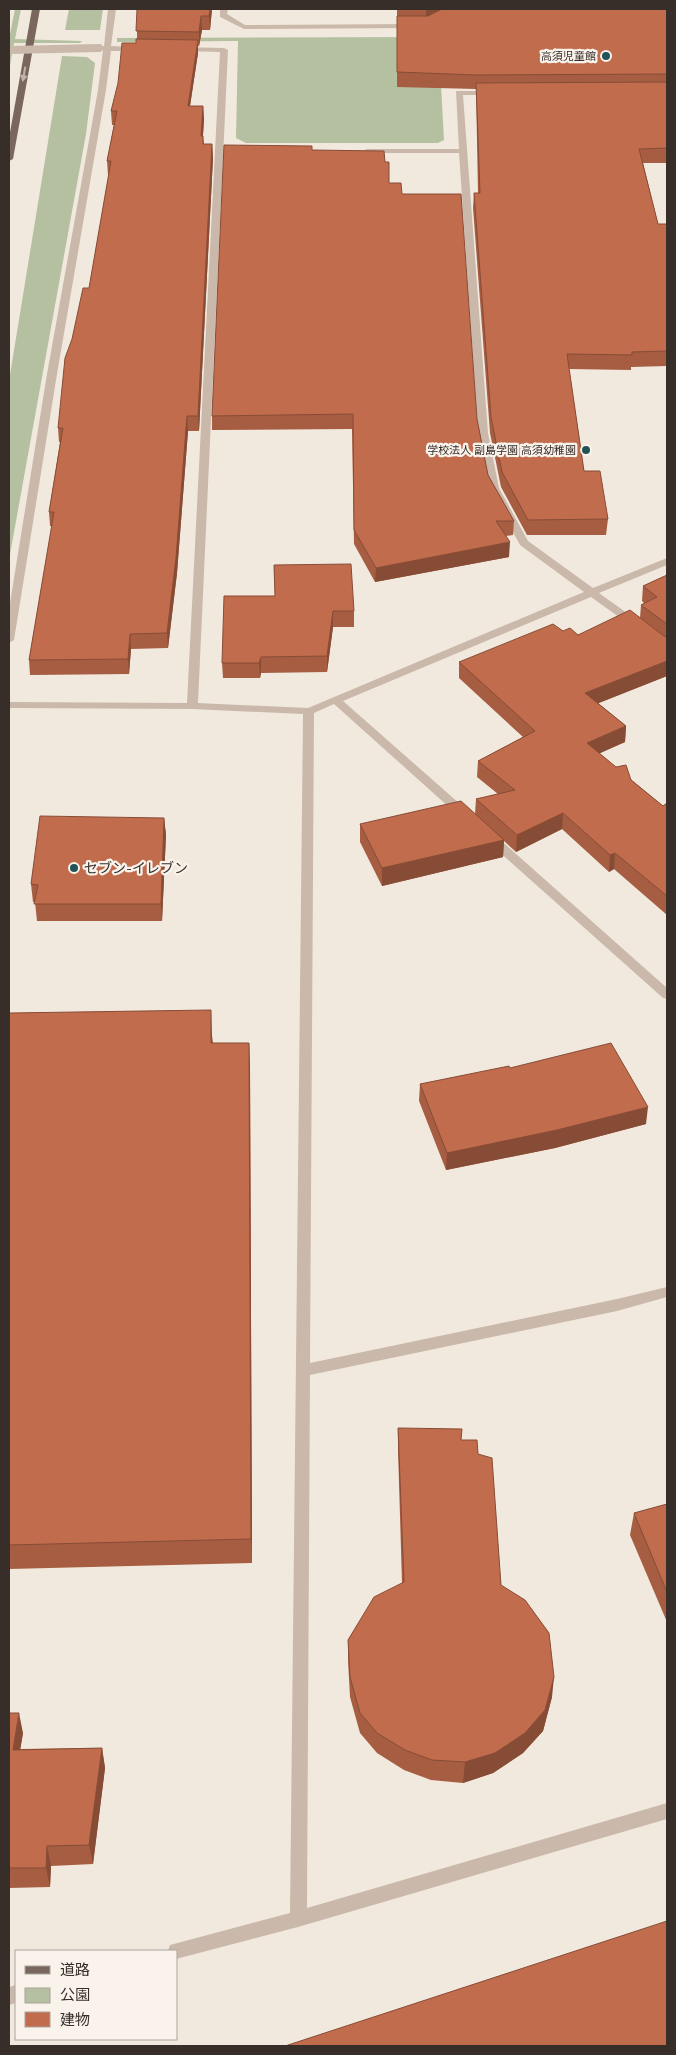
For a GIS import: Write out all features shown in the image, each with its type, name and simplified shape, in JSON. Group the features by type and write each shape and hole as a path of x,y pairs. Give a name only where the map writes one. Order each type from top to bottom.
{"main road":[{"path":"9,159 36,9"}],"street":[{"path":"9,640 52,374 84,195 103,49 112,9"},
{"path":"224,9 224,15 244,26 418,26"},
{"path":"9,50 147,49"},
{"path":"176,49 224,50 224,151 192,706"},
{"path":"498,93 459,93 483,432 494,488 524,543 594,592 645,632"},
{"path":"356,151 463,151"},
{"path":"9,705 192,706 309,711 667,561"},
{"path":"336,700 667,995"},
{"path":"298,1919 309,711"},
{"path":"304,1370 617,1305 667,1292"},
{"path":"178,1950 298,1919 667,1811"}],"green space":[{"path":"15,9 21,9 15,39 82,41 80,43 14,43 9,71 9,39"},
{"path":"69,9 103,9 100,30 65,30"},
{"path":"443,37 441,85 444,140 438,143 246,143 236,138 238,41 117,42 117,38"},
{"path":"62,56 87,57 95,63 86,134 9,560 9,381"}],"building":[{"path":"137,9 210,9 209,16 201,16 199,32 136,31"},
{"path":"442,9 667,9 667,74 476,75 397,72 397,16 428,16"},
{"path":"136,39 198,40 188,106 203,106 201,136 203,136 203,144 212,144 198,416 187,416 176,558 167,633 130,634 128,659 29,660 54,512 49,512 63,428 58,428 65,358 72,339 83,288 89,288 111,161 107,161 117,111 111,111 118,83 122,43 136,43"},
{"path":"667,82 667,148 639,149 658,224 667,224 667,351 632,352 632,355 567,354 584,471 600,471 608,519 528,520 502,472 491,417 474,193 480,193 476,83"},
{"path":"224,145 312,146 312,150 384,151 385,162 389,162 389,183 401,183 402,194 461,194 477,419 488,475 514,521 496,521 510,542 376,568 354,530 353,414 212,416"},
{"path":"351,564 354,611 333,611 327,656 261,657 259,663 222,663 224,596 275,596 274,565"},
{"path":"667,575 667,624 641,605 657,597 643,586"},
{"path":"630,610 667,637 667,661 585,693 626,726 587,743 616,767 626,765 631,780 663,806 667,803 667,896 615,853 610,855 563,813 517,835 476,799 515,790 478,761 535,731 459,662 553,624 563,631 570,628 578,635"},
{"path":"461,801 504,840 382,868 360,824"},
{"path":"40,816 164,818 161,904 34,904 38,885 31,884"},
{"path":"211,1010 211,1043 249,1043 251,1539 9,1545 9,1013"},
{"path":"611,1043 648,1107 557,1130 447,1153 420,1084 509,1066 510,1068"},
{"path":"398,1428 462,1429 461,1440 477,1440 478,1454 492,1458 501,1585 525,1600 549,1633 554,1677 545,1710 525,1733 495,1753 465,1762 432,1760 405,1750 377,1733 360,1713 350,1677 348,1640 374,1597 404,1582"},
{"path":"667,1504 667,1592 634,1513"},
{"path":"9,1713 19,1713 13,1750 102,1748 89,1845 47,1846 46,1868 9,1868"},
{"path":"667,1921 667,2046 285,2046"}],"place":[{"name":"高須児童館","path":"606,56"},
{"name":"学校法人 副島学園 高須幼稚園","path":"586,450"},
{"name":"セブン-イレブン","path":"74,868"}]}
